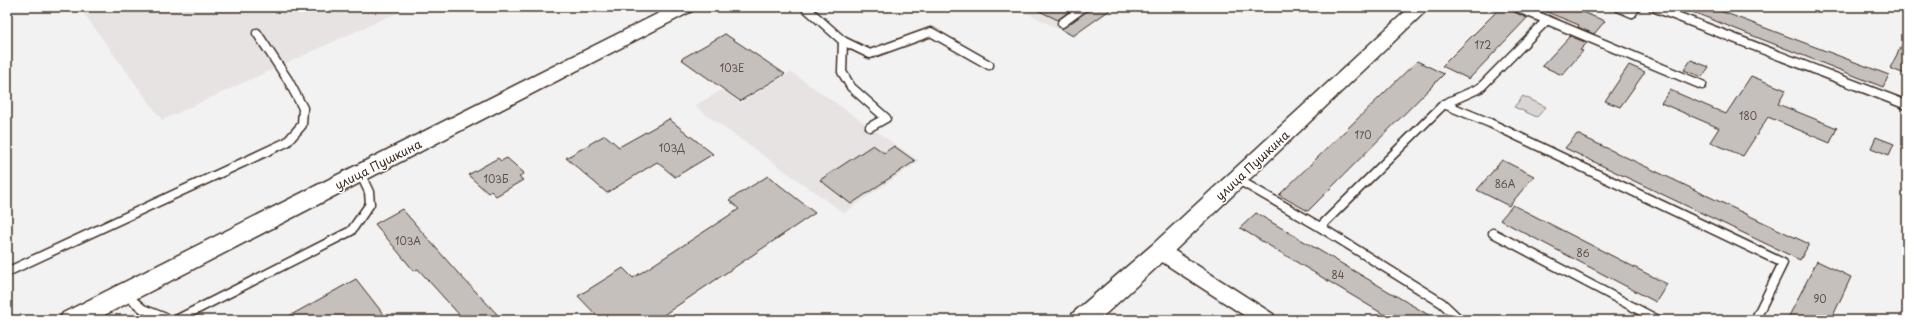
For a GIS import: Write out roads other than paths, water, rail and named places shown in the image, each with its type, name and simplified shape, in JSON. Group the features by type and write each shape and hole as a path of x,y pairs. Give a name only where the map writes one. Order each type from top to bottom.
{"main road":[{"name":"улица Пушкина","path":"72,320 684,7"},
{"name":"улица Пушкина","path":"1082,320 1160,251 1421,7"}],"street":[{"path":"1160,251 1266,320"}],"lane":[{"path":"805,7 842,41 870,54 931,32 989,65"},
{"path":"1062,23 1084,7"},
{"path":"1516,7 1702,85"},
{"path":"1618,7 1632,13 1636,7"},
{"path":"1653,7 1907,105"},
{"path":"1320,227 1444,104 1480,88 1547,20"},
{"path":"7,272 287,142 302,125 303,108 288,80 258,33"},
{"path":"842,41 842,72 852,87 886,118 870,127"},
{"path":"1444,104 1497,126 1783,264 1755,320"},
{"path":"176,320 351,231 371,206 371,192 360,173"},
{"path":"1237,179 1320,227 1442,303 1460,320"},
{"path":"1494,233 1658,320"},
{"path":"124,293 143,309 171,320"}]}
